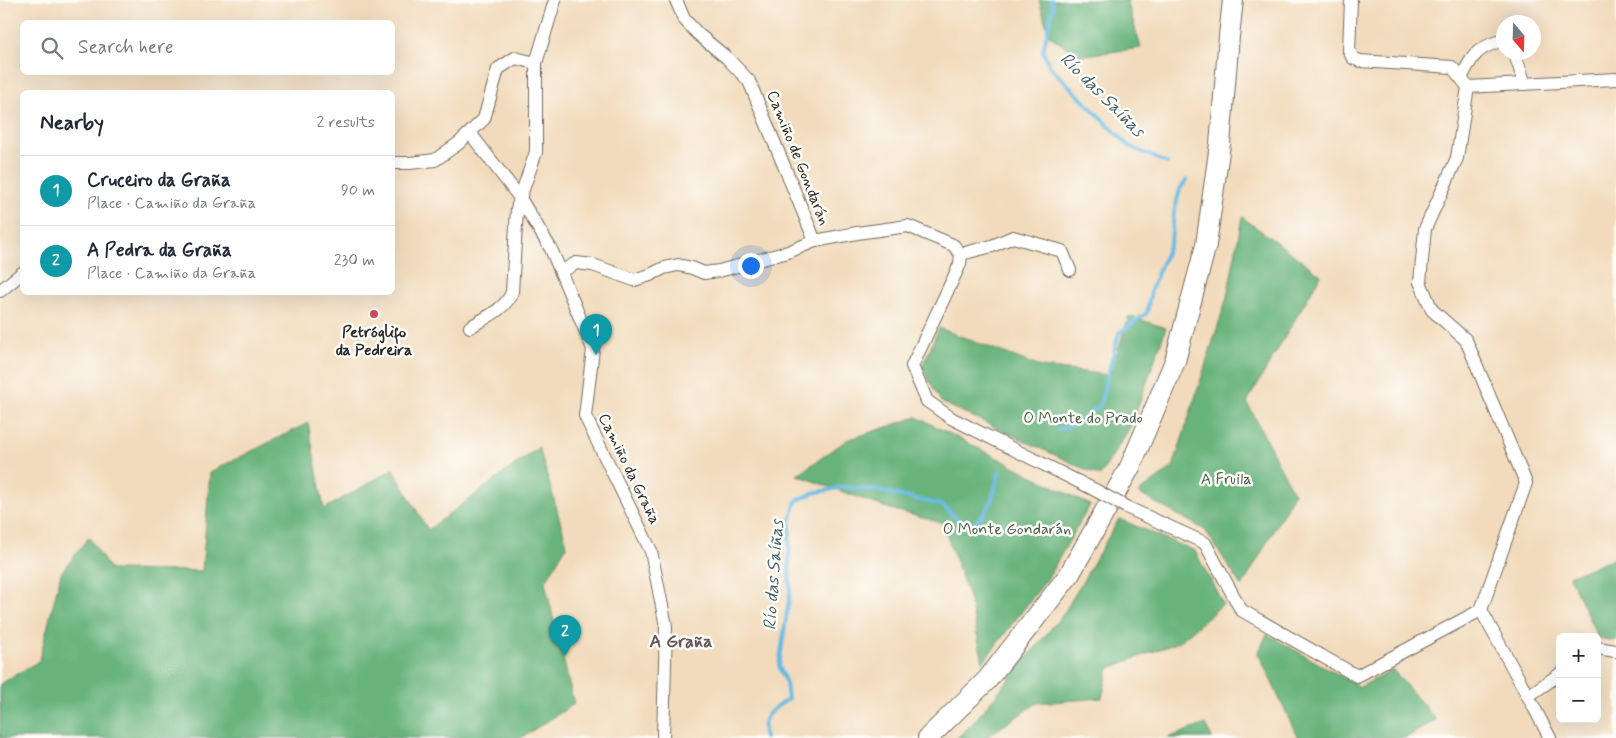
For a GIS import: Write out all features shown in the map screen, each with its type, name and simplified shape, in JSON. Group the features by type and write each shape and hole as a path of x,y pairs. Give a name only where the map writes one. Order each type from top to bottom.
{"highway":[{"path":"928,738 987,680 1069,575 1130,467 1175,362 1206,245 1220,144 1233,0"}],"street":[{"path":"470,327 499,308 509,299 512,292 517,209 536,152 536,63 555,0"},
{"name":"Camiño de Gondarán","path":"676,0 684,19 749,81 815,241 908,226 954,245 961,254"},
{"path":"1350,0 1350,51 1353,58 1360,61 1452,67 1465,82 1525,84 1616,79"},
{"path":"1070,270 1062,251 1013,236 992,246 961,254 960,264 912,366 927,401 951,418 1126,507 1205,543 1240,610 1357,676 1481,610 1526,483 1466,340 1432,310 1420,282 1425,229 1457,158 1465,82 1472,59 1482,48 1496,42"},
{"path":"395,163 435,160 459,143 484,119 498,69 515,58 536,63"},
{"path":"1517,60 1525,84"},
{"name":"Camiño da Graña","path":"470,132 520,198 551,249 593,349 585,416 651,551 666,626 663,738"},
{"path":"560,272 576,262 593,265 634,280 664,268 678,265 704,273 719,272 788,252 815,241"},
{"path":"0,291 20,275"},
{"path":"1481,610 1550,738"},
{"path":"1601,649 1616,651"},
{"path":"1528,696 1556,677"}],"green space":[{"path":"1039,0 1127,0 1141,48 1078,56 1049,35"},
{"name":"A Fruila","path":"1242,217 1321,275 1247,402 1294,494 1242,587 1205,530 1138,493 1173,467 1227,297"},
{"name":"O Monte do Prado","path":"1129,316 1166,328 1132,424 1100,476 941,402 922,367 939,328 1041,367 1110,375"},
{"name":"O Monte Gondarán","path":"917,417 1090,505 1047,579 983,662 969,597 942,523 887,508 797,475 847,440"},
{"path":"308,423 324,509 393,469 428,530 539,447 567,545 545,583 574,704 521,738 0,738 0,684 39,661 61,573 89,537 110,570 202,571 210,472"},
{"path":"1119,519 1195,551 1223,604 1179,642 1109,668 1102,698 1037,703 985,738 957,738 971,725 1064,613"},
{"path":"1616,558 1616,641 1601,638 1601,633 1596,633 1569,576"},
{"path":"1267,634 1360,687 1393,670 1436,720 1405,738 1298,738 1258,653"},
{"path":"1206,724 1212,738 1167,738"}],"waterway":[{"name":"Río das Saíñas","path":"1051,0 1053,7 1043,51 1050,67 1129,146 1167,163"},
{"name":"Río das Saíñas","path":"1058,430 1079,422 1100,405 1119,333 1147,313 1151,290 1171,241 1174,213 1180,189 1187,180"},
{"name":"Río das Saíñas","path":"765,738 765,719 772,710 788,699 786,683 779,666 790,592 790,522 796,501 813,493 844,487 875,490 942,505 967,528 981,517 990,504 999,472"}],"place":[{"name":"Petróglifo da Pedreira","path":"374,314"},
{"name":"Cruceiro da Graña","path":"596,355"},
{"name":"A Pedra da Graña","path":"565,656"}],"district":[{"name":"A Graña","path":"681,642"}]}
